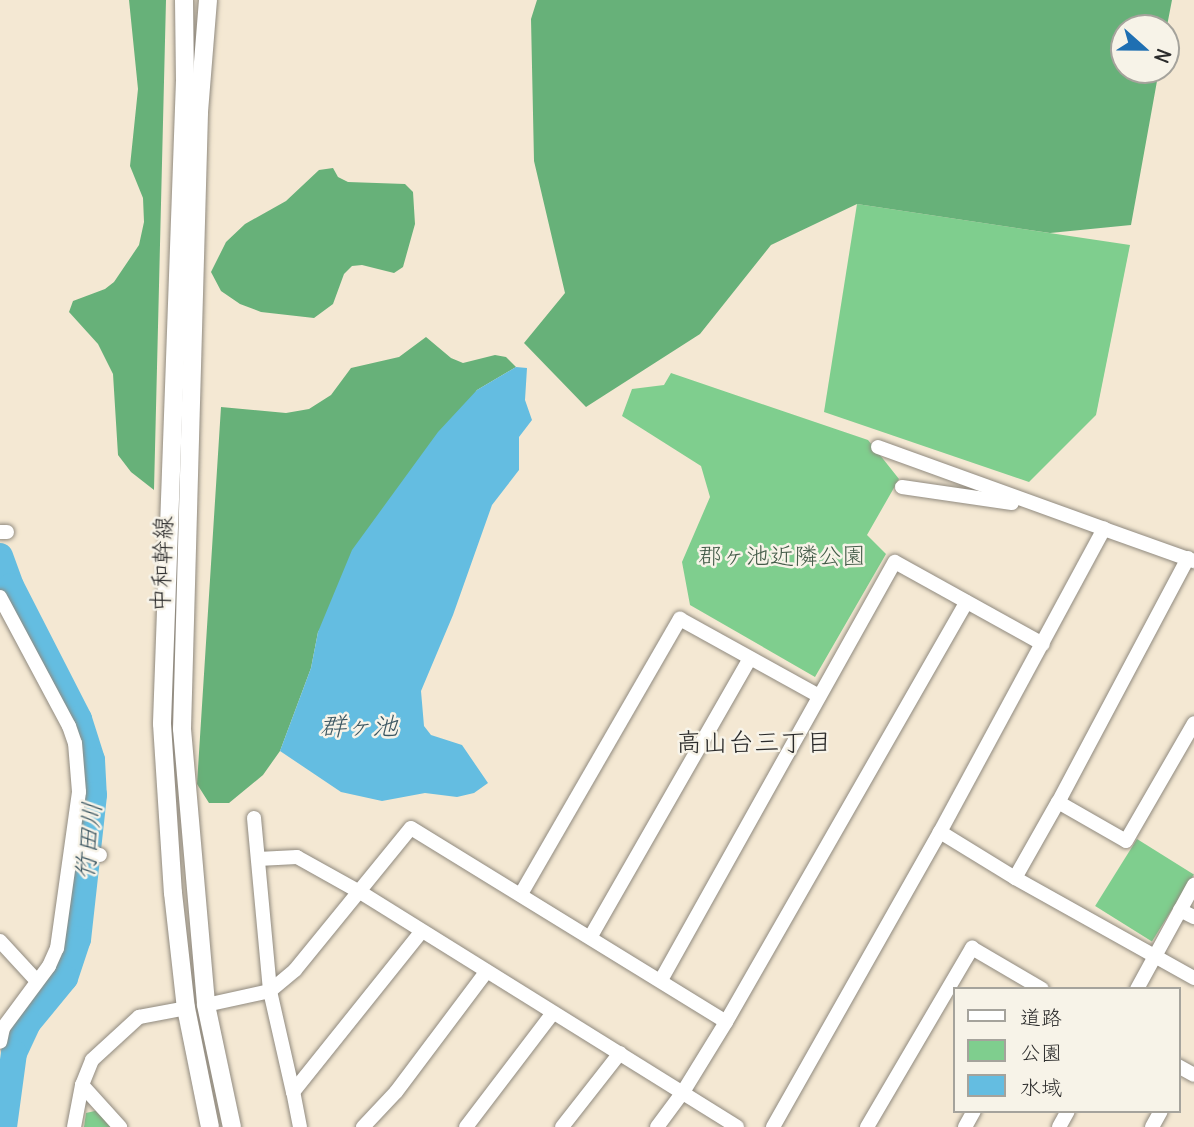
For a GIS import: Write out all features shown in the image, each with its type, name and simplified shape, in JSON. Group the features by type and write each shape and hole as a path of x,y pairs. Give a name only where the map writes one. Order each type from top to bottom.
{"main road":[{"name":"中和幹線","path":"184,0 184,94 162,724 173,893 186,1008 211,1127"},
{"name":"中和幹線","path":"208,0 199,113 182,729 206,1005 232,1127"}],"street":[{"path":"878,447 1191,559 1015,878"},
{"path":"902,487 1043,507"},
{"path":"773,1127 940,832 1104,529"},
{"path":"661,980 895,562 1043,644"},
{"path":"0,597 75,743 79,792 57,948 49,966 36,980 4,1028 0,1042"},
{"path":"657,1127 683,1092 726,1021 967,602"},
{"path":"521,894 680,619 819,696"},
{"path":"591,936 750,657"},
{"path":"1058,802 1126,841 1194,723"},
{"path":"254,818 270,991 300,1127"},
{"path":"206,1005 270,991 295,970 411,828 726,1021"},
{"path":"940,832 1015,878 1194,978"},
{"path":"71,853 100,855"},
{"path":"258,859 297,857 360,892 737,1127"},
{"path":"1138,987 1194,886"},
{"path":"1180,910 1194,917"},
{"path":"293,1092 422,931"},
{"path":"0,941 36,980"},
{"path":"867,1127 972,948 1039,987"},
{"path":"363,1127 396,1091 487,971"},
{"path":"74,1127 82,1085 92,1060 139,1017 186,1008"},
{"path":"466,1127 554,1013"},
{"path":"562,1127 620,1053"},
{"path":"82,1085 120,1127"}],"green space":[{"path":"129,0 166,0 154,490 131,472 118,455 113,374 98,344 69,312 73,301 105,289 114,282 139,245 144,222 143,198 130,166 138,89"},
{"path":"537,0 1172,0 1169,14 1110,14 1110,84 1156,84 1131,225 1050,233 857,204 771,245 700,334 586,407 524,343 565,293 534,161 531,19"},
{"path":"333,168 338,177 348,182 405,184 413,192 415,224 403,267 394,273 362,265 352,266 344,274 333,304 314,318 261,312 240,304 221,291 211,272 226,242 245,224 286,201 319,170"},
{"path":"857,204 1130,245 1096,415 1029,482 824,412"},
{"path":"426,337 451,358 463,363 495,355 506,357 516,367 477,390 318,632 311,668 280,751 263,775 229,803 209,803 197,784 221,407 286,413 309,409 331,395 351,368 399,357"},
{"name":"郡ヶ池近隣公園","path":"671,373 868,440 899,479 867,535 886,554 815,677 690,605 682,562 710,497 701,466 622,416 632,389 664,385"},
{"path":"1137,839 1194,875 1152,942 1095,906"},
{"path":"99,1110 115,1127 84,1127 86,1113"}],"water":[{"name":"群ヶ池","path":"516,367 527,368 525,400 532,420 519,437 519,470 492,505 453,615 421,691 424,726 431,735 462,745 488,783 474,793 457,797 425,793 382,801 341,792 280,751 311,668 318,632 352,550 438,432 477,390"}],"waterway":[{"name":"竹田川","path":"0,556 11,586 79,719 92,760 94,795 78,939 65,978 28,1023 14,1053 4,1127"}],"district":[{"name":"高山台三丁目","path":"754,742"}]}
